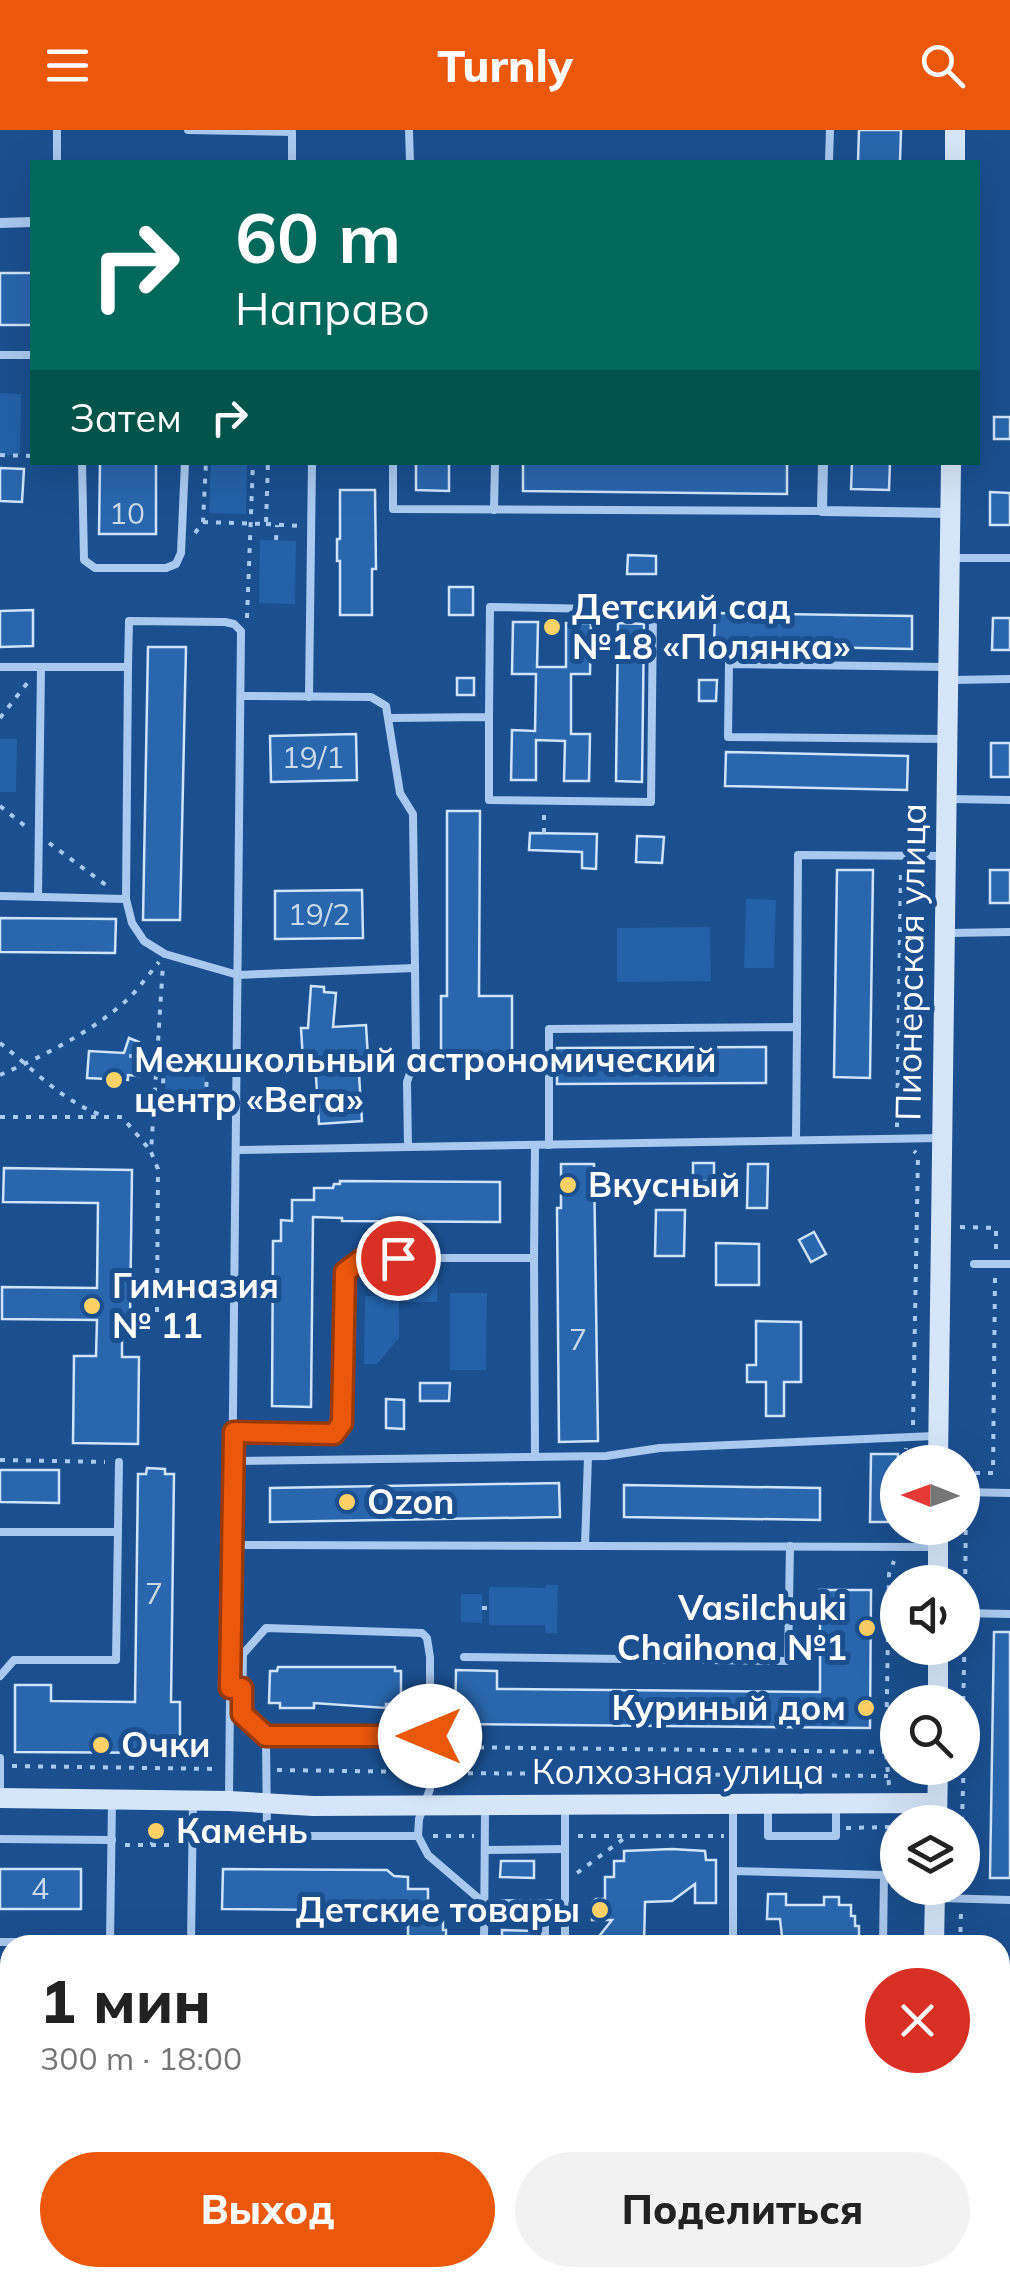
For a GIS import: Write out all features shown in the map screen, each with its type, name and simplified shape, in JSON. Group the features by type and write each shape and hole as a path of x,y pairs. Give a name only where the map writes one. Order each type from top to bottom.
{"street":[{"path":"955,130 955,160"},
{"path":"0,222 30,222"},
{"path":"823,465 822,512 950,513"},
{"name":"Пионерская улица","path":"939,1445 951,465"},
{"name":"Колхозная улица","path":"0,1798 266,1804 836,1804 880,1808"},
{"path":"934,1935 935,1905"}],"lane":[{"path":"57,130 57,160"},
{"path":"188,130 292,132 292,160"},
{"path":"409,130 410,160"},
{"path":"830,130 830,160"},
{"path":"0,355 30,355"},
{"path":"82,465 84,560 95,568 166,568 176,564 181,554 185,465"},
{"path":"310,696 312,465"},
{"path":"394,465 393,509 822,512"},
{"path":"494,510 495,465"},
{"path":"950,558 1010,558"},
{"path":"490,607 652,610 651,802 489,800 489,717 490,607"},
{"path":"230,1801 230,1688 234,1432 236,1150 238,1060 238,976 242,639 234,624 226,622 129,621 126,899 132,922 144,940 166,954 238,976 415,968"},
{"path":"947,738 728,737 729,664 1010,679"},
{"path":"0,666 128,666"},
{"path":"38,896 41,666"},
{"path":"242,696 379,699 390,718 400,793 413,814 416,1055 408,1082 408,1147"},
{"path":"390,718 489,717"},
{"path":"946,799 1010,800"},
{"path":"796,1140 798,855 946,856"},
{"path":"0,896 126,899"},
{"path":"944,933 1010,932"},
{"path":"550,1145 549,1029 797,1027"},
{"path":"236,1150 942,1138"},
{"path":"535,1145 535,1457"},
{"path":"234,1432 334,1434 342,1423 345,1272 364,1258 534,1258"},
{"path":"974,1264 1010,1264"},
{"path":"233,1460 588,1456 660,1448 939,1436"},
{"path":"585,1546 588,1456"},
{"path":"0,1676 14,1660 116,1660 118,1462"},
{"path":"980,1492 1010,1493"},
{"path":"0,1532 117,1532"},
{"path":"232,1545 908,1545"},
{"path":"464,1658 788,1661 790,1546"},
{"path":"980,1613 1010,1614"},
{"path":"430,1736 266,1736 242,1714 243,1654 266,1628 422,1632 430,1647 430,1736 430,1789 418,1836 428,1856 484,1903 565,1903"},
{"path":"230,1688 242,1688"},
{"path":"266,1736 267,1836"},
{"path":"0,1758 0,1798"},
{"path":"110,1935 112,1799"},
{"path":"191,1935 192,1800"},
{"path":"733,1935 734,1804"},
{"path":"768,1804 768,1836 836,1836 836,1804"},
{"path":"484,1935 485,1805"},
{"path":"565,1805 565,1935"},
{"path":"229,1836 418,1836"},
{"path":"0,1839 112,1840"},
{"path":"485,1850 565,1849"},
{"path":"733,1871 884,1875 884,1935"},
{"path":"980,1899 1010,1900"},
{"path":"545,1903 545,1935"}],"path":[{"path":"0,455 30,456"},
{"path":"206,465 203,522 311,527"},
{"path":"242,639 246,639 253,465"},
{"path":"266,524 268,465"},
{"path":"252,482 268,482"},
{"path":"276,525 276,540"},
{"path":"0,718 41,666"},
{"path":"544,800 544,833"},
{"path":"0,806 126,899"},
{"path":"902,856 897,1129 918,1155 912,1437 907,1445"},
{"path":"152,1152 160,979 166,954"},
{"path":"0,1075 90,1026 128,999 166,954"},
{"path":"0,1043 86,1110 106,1117"},
{"path":"129,1056 238,1060"},
{"path":"164,1070 207,1072 204,1114 162,1111 163,1091 164,1070"},
{"path":"155,1090 163,1091"},
{"path":"206,1095 237,1098"},
{"path":"0,1116 122,1117 152,1152 158,1169 157,1312"},
{"path":"980,1473 994,1473 996,1228"},
{"path":"0,1460 118,1462"},
{"path":"887,1685 889,1574 900,1547"},
{"path":"430,1747 880,1752"},
{"path":"889,1785 890,1790"},
{"path":"152,1821 152,1845"},
{"path":"836,1828 880,1828"},
{"path":"112,1840 120,1844 181,1845 192,1836"},
{"path":"418,1836 485,1836"},
{"path":"565,1836 734,1836"},
{"path":"565,1882 628,1836"},
{"path":"960,1935 961,1905"}],"shaded area":[{"path":"0,393 21,394 20,455 0,455"},
{"path":"211,465 247,465 246,514 209,513"},
{"path":"260,540 296,541 295,604 259,603"},
{"path":"0,739 17,739 16,792 0,792"},
{"path":"746,899 776,900 774,968 744,968"},
{"path":"710,927 711,981 617,982 617,928"},
{"path":"166,1072 205,1075 203,1111 164,1109"},
{"path":"405,1281 438,1281 437,1302 405,1302"},
{"path":"450,1293 487,1293 486,1370 450,1370"},
{"path":"365,1296 399,1296 399,1338 377,1364 364,1364"},
{"path":"558,1585 557,1633 545,1633 545,1625 489,1625 489,1587"},
{"path":"461,1594 482,1594 482,1623 461,1622"}],"building":[{"path":"859,130 901,130 900,160 858,160"},
{"path":"0,273 30,273 30,325 0,325"},
{"path":"994,417 1010,417 1010,439 994,439"},
{"path":"100,465 156,465 156,534 99,534"},
{"path":"416,465 449,465 449,491 416,490"},
{"path":"523,465 787,465 787,494 523,491"},
{"path":"852,465 890,465 889,490 851,489"},
{"path":"0,468 24,469 22,502 0,501"},
{"path":"340,490 375,490 372,615 340,615"},
{"path":"990,492 1010,493 1010,525 990,525"},
{"path":"628,555 656,556 656,574 627,574"},
{"path":"449,587 473,587 473,615 449,615"},
{"path":"33,610 33,646 0,647 0,611"},
{"path":"715,613 912,616 912,649 714,645"},
{"path":"993,618 1010,618 1010,650 992,650"},
{"path":"513,622 538,622 537,667 566,667 566,623 591,623 590,674 571,674 571,734 590,734 589,781 564,781 565,741 536,740 536,780 511,780 512,730 535,731 536,674 512,674"},
{"path":"618,623 644,624 642,782 616,781"},
{"path":"148,647 186,647 180,920 143,920"},
{"path":"457,678 474,678 474,695 457,695"},
{"path":"699,680 717,680 716,701 699,701"},
{"path":"356,734 357,780 271,782 270,736"},
{"path":"991,743 1010,743 1010,777 991,777"},
{"path":"726,752 908,756 907,790 725,786"},
{"path":"447,811 480,811 479,996 512,996 512,1069 441,1069 441,996 447,996"},
{"path":"530,833 597,834 596,869 582,868 582,852 529,850"},
{"path":"637,836 664,837 662,863 636,862"},
{"path":"837,870 873,870 870,1078 834,1077"},
{"path":"990,870 1010,870 1010,903 990,903"},
{"path":"362,890 363,938 275,939 275,891"},
{"path":"0,918 116,919 115,953 0,952"},
{"path":"311,986 336,993 333,1027 366,1025 368,1058 358,1059 362,1121 319,1124 315,1061 303,1061 301,1028 308,1028"},
{"path":"129,1038 139,1042 139,1076 128,1075 128,1080 87,1078 89,1051 124,1053"},
{"path":"766,1047 766,1083 557,1084 557,1048"},
{"path":"693,1163 714,1163 714,1181 693,1181"},
{"path":"561,1164 594,1164 598,1441 559,1442 557,1208 561,1208"},
{"path":"748,1164 768,1164 767,1208 747,1208"},
{"path":"4,1168 132,1170 130,1321 122,1321 122,1357 139,1357 138,1444 73,1443 74,1356 96,1356 97,1320 2,1319 2,1287 97,1288 98,1203 3,1202"},
{"path":"340,1181 500,1182 500,1222 342,1221 313,1217 311,1407 272,1406 273,1241 281,1241 281,1220 292,1221 292,1200 314,1200 314,1188 333,1188"},
{"path":"656,1210 685,1210 684,1256 655,1256"},
{"path":"814,1232 826,1254 811,1262 799,1240"},
{"path":"716,1243 759,1244 759,1285 716,1285"},
{"path":"756,1321 801,1322 801,1382 784,1382 784,1416 766,1416 766,1382 747,1382 747,1365 756,1365"},
{"path":"420,1383 450,1383 449,1401 420,1401"},
{"path":"386,1399 404,1400 404,1429 386,1428"},
{"path":"871,1454 880,1454 880,1522 870,1522"},
{"path":"147,1468 174,1474 171,1702 180,1702 180,1753 15,1752 15,1685 51,1685 51,1701 135,1702 138,1474 146,1474"},
{"path":"0,1470 59,1470 59,1503 0,1502"},
{"path":"559,1483 560,1517 270,1522 270,1488"},
{"path":"624,1485 820,1488 820,1520 624,1517"},
{"path":"820,1590 871,1590 870,1728 455,1724 456,1670 497,1671 497,1689 820,1692"},
{"path":"994,1632 1010,1632 1010,1878 990,1878"},
{"path":"278,1667 395,1667 395,1671 401,1671 401,1704 386,1704 386,1708 314,1703 314,1708 280,1708 280,1703 269,1703 270,1671 277,1671"},
{"path":"624,1851 705,1851 706,1860 716,1860 716,1903 695,1903 695,1884 672,1901 645,1902 644,1935 600,1935 612,1920 592,1920 592,1903 605,1899 605,1877 614,1877 614,1861 624,1861"},
{"path":"501,1861 534,1861 534,1878 500,1877"},
{"path":"0,1869 81,1869 81,1909 0,1909"},
{"path":"223,1869 387,1870 394,1876 408,1877 408,1889 428,1889 428,1910 440,1910 446,1935 408,1935 408,1911 222,1909"},
{"path":"768,1894 786,1894 786,1905 824,1905 824,1897 839,1897 839,1905 851,1905 859,1935 782,1935 780,1919 767,1919"},
{"path":"502,1930 535,1931 535,1935 502,1935"}],"place":[{"name":"Детский сад №18 «Полянка»","path":"552,627"},
{"name":"Межшкольный астрономический центр «Вега»","path":"114,1080"},
{"name":"Вкусный","path":"568,1185"},
{"name":"Гимназия № 11","path":"92,1306"},
{"name":"Ozon","path":"347,1502"},
{"name":"Vasilchuki Chaihona №1","path":"867,1628"},
{"name":"Куриный дом","path":"866,1708"},
{"name":"Очки","path":"101,1745"},
{"name":"Камень","path":"156,1831"},
{"name":"Детские товары","path":"600,1910"}],"route":[{"path":"398,1258 364,1258 345,1272 342,1423 334,1434 234,1432 230,1688 242,1688 242,1714 266,1736 430,1736"}]}
